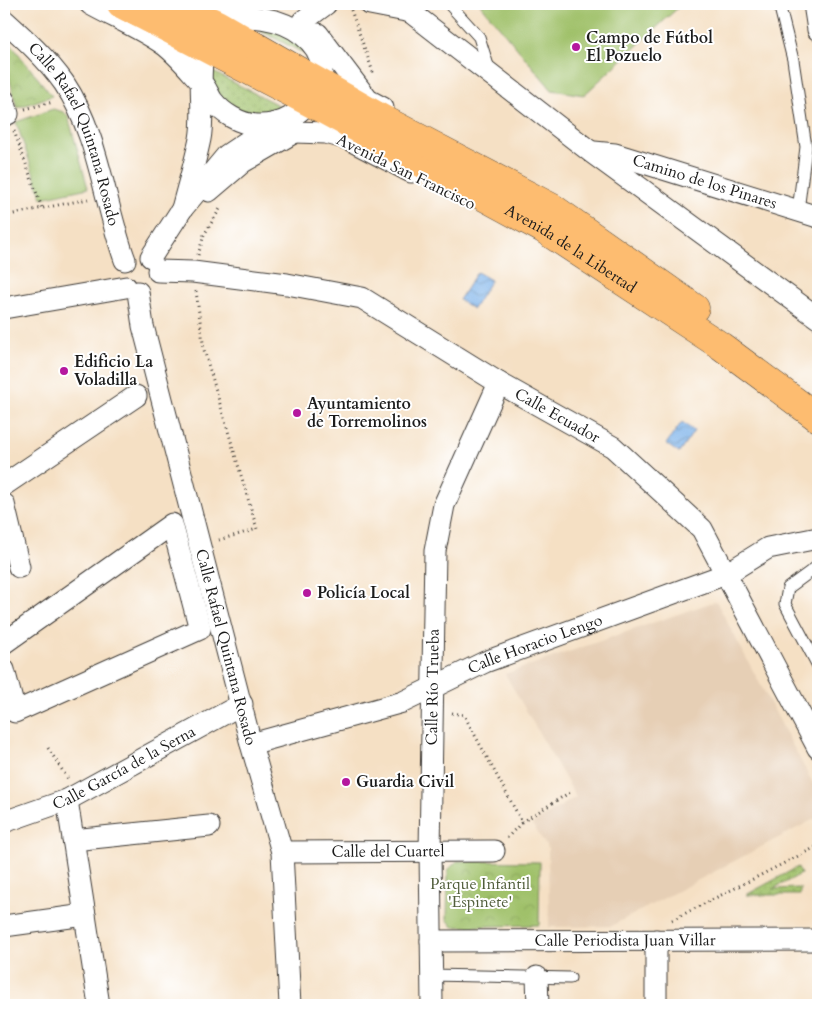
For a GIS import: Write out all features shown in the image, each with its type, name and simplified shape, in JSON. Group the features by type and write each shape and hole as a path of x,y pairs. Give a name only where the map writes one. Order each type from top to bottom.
{"main road":[{"path":"122,4 204,48 314,92"},
{"name":"Avenida de la Libertad","path":"174,4 212,14 314,92 542,229 721,346 818,418"},
{"name":"Avenida de la Libertad","path":"314,92 434,146 554,208 818,395"}],"street":[{"path":"90,4 163,44 202,82 212,100 224,112 240,121 257,125 275,124"},
{"path":"154,264 182,209 200,138 201,66 212,14 249,5 271,5 288,11 308,12 326,4"},
{"path":"370,4 405,6 591,152 818,318"},
{"path":"814,4 818,30"},
{"path":"182,209 227,155 275,124 299,112 314,92 322,66 320,50 308,12"},
{"path":"308,12 324,39 368,100 424,131 434,146"},
{"name":"Calle Rafael Quintana Rosado","path":"4,20 35,48 64,84 85,122 125,260"},
{"name":"Avenida San Francisco","path":"275,124 295,132 326,133 348,139 520,229 542,229"},
{"path":"182,209 207,194 243,162 295,132"},
{"name":"Camino de los Pinares","path":"591,152 615,154 818,217"},
{"path":"4,308 132,289 151,288 158,277 154,264 136,254 125,260 120,272 132,289"},
{"name":"Calle Ecuador","path":"154,264 193,272 288,284 362,298 499,383 613,447 702,529 818,748"},
{"name":"Calle Rafael Quintana Rosado","path":"132,289 251,744 282,852 290,1005"},
{"name":"Calle Río Trueba","path":"432,1005 430,851 434,710 435,551 444,506 499,383"},
{"path":"4,485 136,396"},
{"path":"4,504 19,567"},
{"path":"4,643 172,524 200,629 15,712 4,670"},
{"name":"Calle Horacio Lengo","path":"251,744 403,702 485,662 726,574 768,548 818,538"},
{"name":"Calle García de la Serna","path":"4,822 72,798 242,704"},
{"path":"72,798 73,840 99,1005"},
{"path":"73,840 209,826"},
{"name":"Calle del Cuartel","path":"282,852 494,851"},
{"path":"4,926 85,915"},
{"path":"656,940 656,1005"},
{"name":"Calle Periodista Juan Villar","path":"431,941 818,940"},
{"path":"537,977 538,1005"}],"lane":[{"path":"449,4 479,37 489,71"},
{"path":"779,4 793,60 806,147 798,211"},
{"path":"818,566 788,588 786,604 818,666"},
{"path":"431,975 570,978"}],"path":[{"path":"42,208 5,109 71,97"},
{"path":"4,216 106,196"},
{"path":"434,710 464,715 522,822"},
{"path":"48,748 72,798"},
{"path":"494,851 522,822 572,791"},
{"path":"668,922 818,846"}],"shaded area":[{"path":"716,601 818,793 818,817 611,926 549,927 548,848 532,824 576,797 505,674"}],"green space":[{"name":"Campo de Fútbol El Pozuelo","path":"480,4 682,4 584,95 552,90"},
{"path":"277,15 309,56 245,23"},
{"path":"4,37 52,96 17,108 4,57"},
{"path":"213,72 285,109 262,117 249,116 235,109 222,98 213,86"},
{"path":"53,109 64,112 68,116 88,188 42,198 16,122"},
{"name":"Parque Infantil 'Espinete'","path":"457,861 540,862 539,925 453,927 447,919 448,870"},
{"path":"798,867 801,874 773,889 800,888 800,895 746,895"}],"water":[{"path":"477,272 491,280 473,309 459,300"},
{"path":"682,422 694,431 679,453 666,444"}],"place":[{"name":"Campo de Fútbol El Pozuelo","path":"576,47"},
{"name":"Edificio La Voladilla","path":"64,371"},
{"name":"Ayuntamiento de Torremolinos","path":"297,413"},
{"name":"Policía Local","path":"307,593"},
{"name":"Guardia Civil","path":"346,782"}]}
